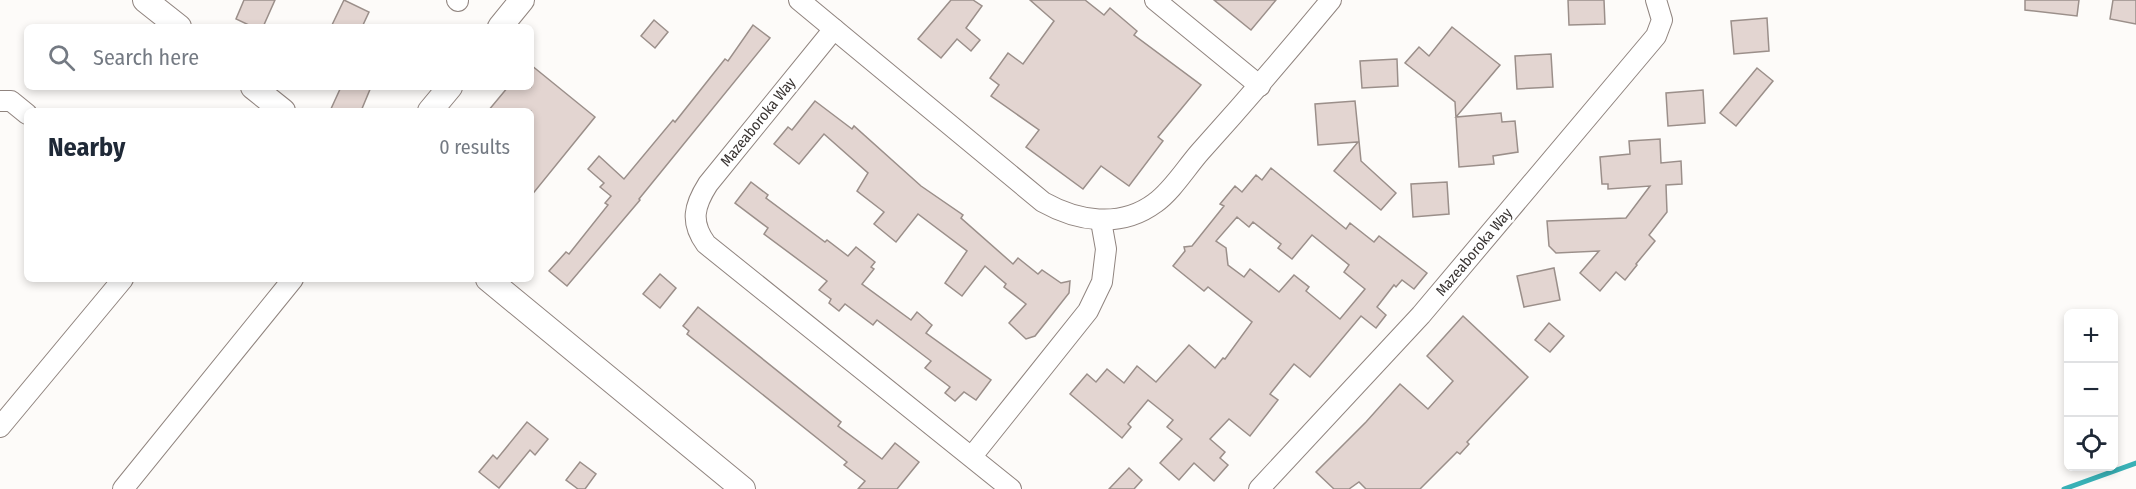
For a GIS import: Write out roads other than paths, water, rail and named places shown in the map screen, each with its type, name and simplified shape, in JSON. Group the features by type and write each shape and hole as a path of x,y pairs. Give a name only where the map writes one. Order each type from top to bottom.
{"street":[{"path":"145,0 175,24"},
{"path":"502,24 522,0"},
{"path":"799,0 1043,202 1066,215 1101,221 1128,215 1154,204 1260,86 1331,0"},
{"path":"1155,0 1260,86"},
{"name":"Mazeaboroka Way","path":"1259,489 1421,315 1656,36 1662,20 1656,0"},
{"name":"Mazeaboroka Way","path":"834,29 708,184 695,208 694,221 698,233 706,244 972,455"},
{"path":"257,90 279,108"},
{"path":"432,108 448,90"},
{"path":"0,102 11,101 24,112"},
{"path":"1011,489 972,455 1088,310 1102,282 1106,249 1101,221"},
{"path":"0,427 121,282"},
{"path":"123,489 291,282"},
{"path":"492,282 743,489"}],"waterway":[{"path":"2064,489 2136,463"}]}
